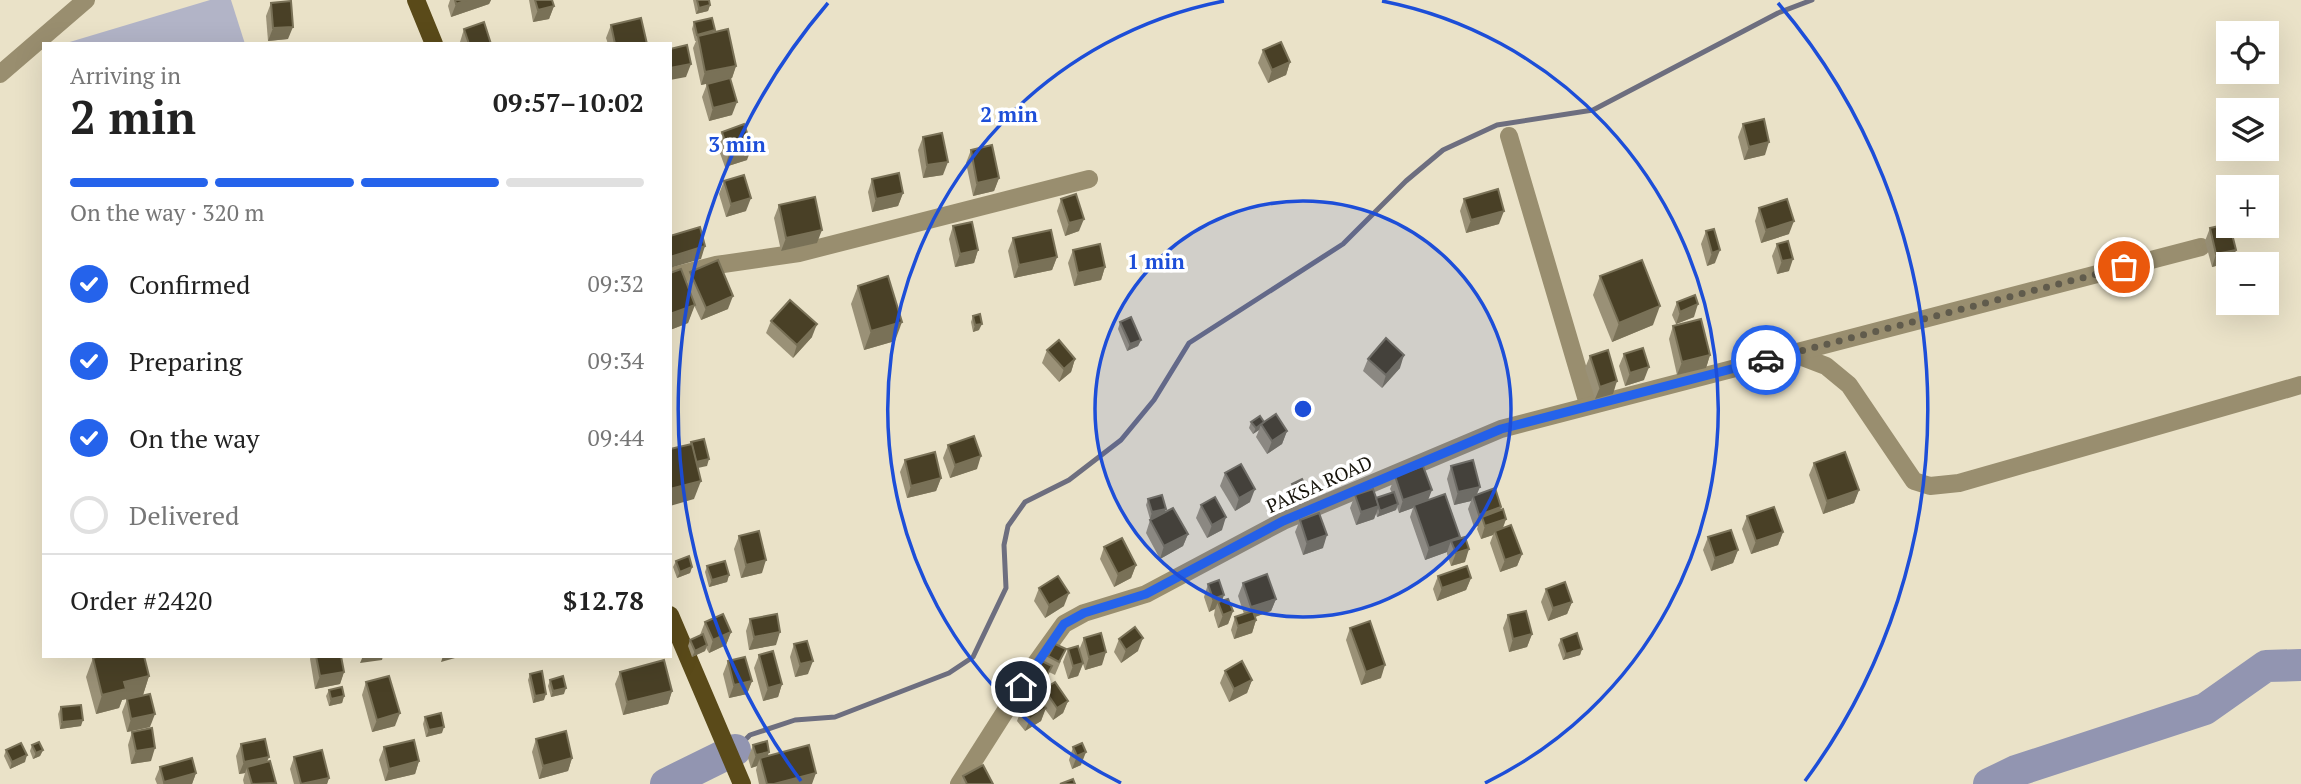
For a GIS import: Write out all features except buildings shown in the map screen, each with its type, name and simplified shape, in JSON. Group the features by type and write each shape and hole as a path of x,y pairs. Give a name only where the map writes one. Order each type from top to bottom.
{"main road":[{"path":"416,0 432,42"},
{"path":"672,620 742,784"}],"street":[{"path":"0,75 86,0"},
{"path":"1509,136 1588,404"},
{"path":"672,276 716,265 799,253 1089,179"},
{"name":"PAKSA ROAD","path":"959,784 1064,624 1084,613 1146,594 1283,521 1501,429 1588,404 1792,354 2201,247"},
{"path":"1792,354 1826,366 1849,385 1914,481 1930,486 1959,482 2301,385"}],"shaded area":[{"path":"210,0 231,0 244,42 70,42"}],"waterway":[{"path":"735,750 750,735 795,720 835,717 949,673 973,657 1006,588 1004,545 1008,526 1025,502 1069,480 1121,440 1154,400 1189,343 1343,244 1406,181 1443,150 1497,125 1593,110 1778,13 1812,0"},
{"path":"1989,784 2016,771 2205,709 2266,666 2301,665"},
{"path":"666,784 735,750"}],"way so far":[{"path":"1766,360 2124,267"}],"route":[{"path":"1021,687 1064,624 1084,613 1112,607 1146,594 1283,521 1501,429 1588,404 1766,360"}]}
